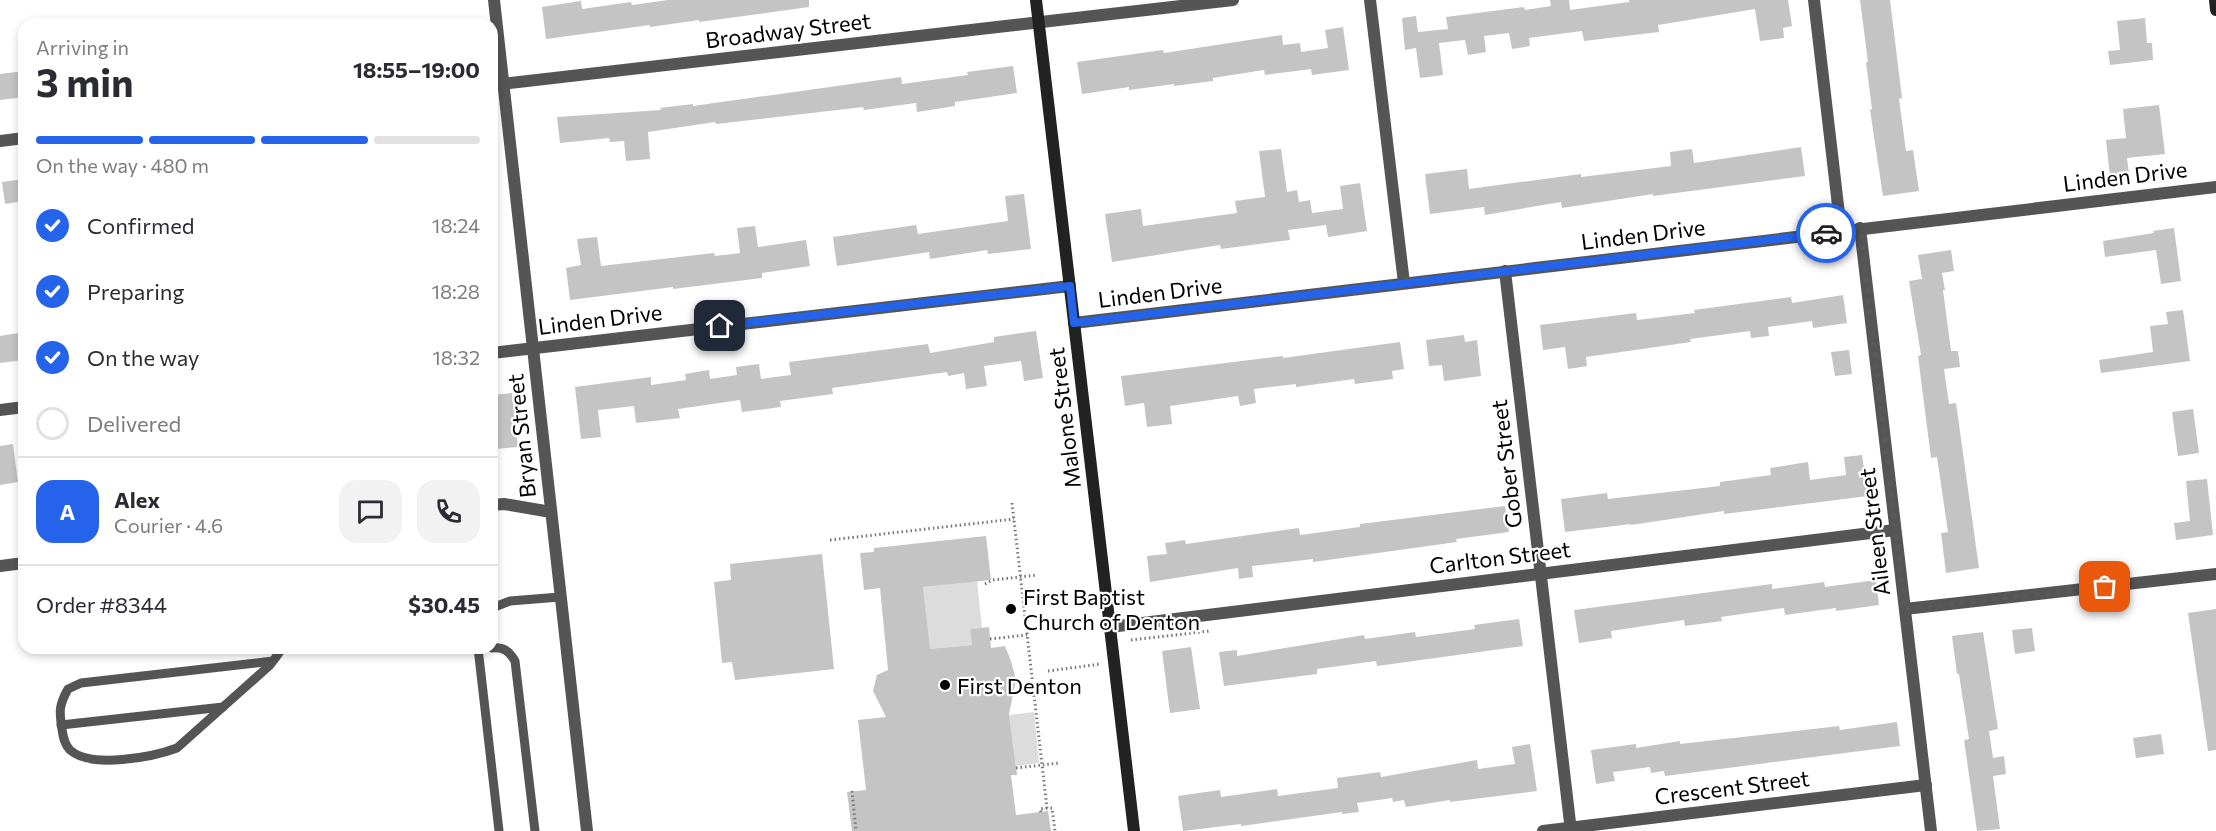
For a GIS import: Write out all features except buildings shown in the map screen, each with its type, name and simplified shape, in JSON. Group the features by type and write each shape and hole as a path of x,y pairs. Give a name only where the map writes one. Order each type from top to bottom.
{"street":[{"name":"Bryan Street","path":"494,0 495,18"},
{"name":"Malone Street","path":"1036,0 1134,831"},
{"name":"Broadway Street","path":"498,84 1039,22 1168,4 1233,0"},
{"path":"1370,0 1404,283"},
{"path":"1814,0 1842,231"},
{"path":"2215,0 2216,10"},
{"name":"Bryan Street","path":"498,84 533,348 586,831"},
{"path":"0,141 18,139"},
{"name":"Linden Drive","path":"1074,323 2216,187"},
{"name":"Aileen Street","path":"1860,228 1931,831"},
{"name":"Gober Street","path":"1505,271 1570,829"},
{"name":"Linden Drive","path":"498,352 1070,286"},
{"path":"0,410 18,408"},
{"path":"498,505 504,504 551,513"},
{"name":"Carlton Street","path":"1110,627 1895,530"},
{"path":"0,566 18,564"},
{"path":"1905,609 2216,574"},
{"name":"Crescent Street","path":"1543,831 1926,785"}],"lane":[{"path":"498,606 510,601 560,597"},
{"path":"498,648 504,648 514,661 536,831"},
{"path":"273,661 81,683 68,689 59,710 64,742 70,750 84,757 98,760 140,756 177,748 224,707 273,661 278,654"},
{"path":"479,654 499,831"},
{"path":"62,725 224,707"}],"path":[{"path":"1012,503 1047,808"},
{"path":"830,540 1014,519"},
{"path":"985,584 993,580 1037,575"},
{"path":"1131,640 1210,631"},
{"path":"990,639 1027,635"},
{"path":"1048,671 1114,662"},
{"path":"1016,768 1059,764"},
{"path":"852,791 856,831"},
{"path":"1041,812 1040,809 1052,808 1055,831"}],"shaded area":[{"path":"977,581 982,628 970,629 972,645 940,648 930,654 923,587"},
{"path":"1034,712 1039,763 1016,766 1009,715"}],"way so far":[{"path":"1826,233 1860,228 1905,609 2105,587"}],"place":[{"name":"First Baptist Church of Denton","path":"1011,609"},
{"name":"First Denton","path":"945,685"}],"route":[{"path":"720,326 1070,286 1074,323 1826,233"}]}
